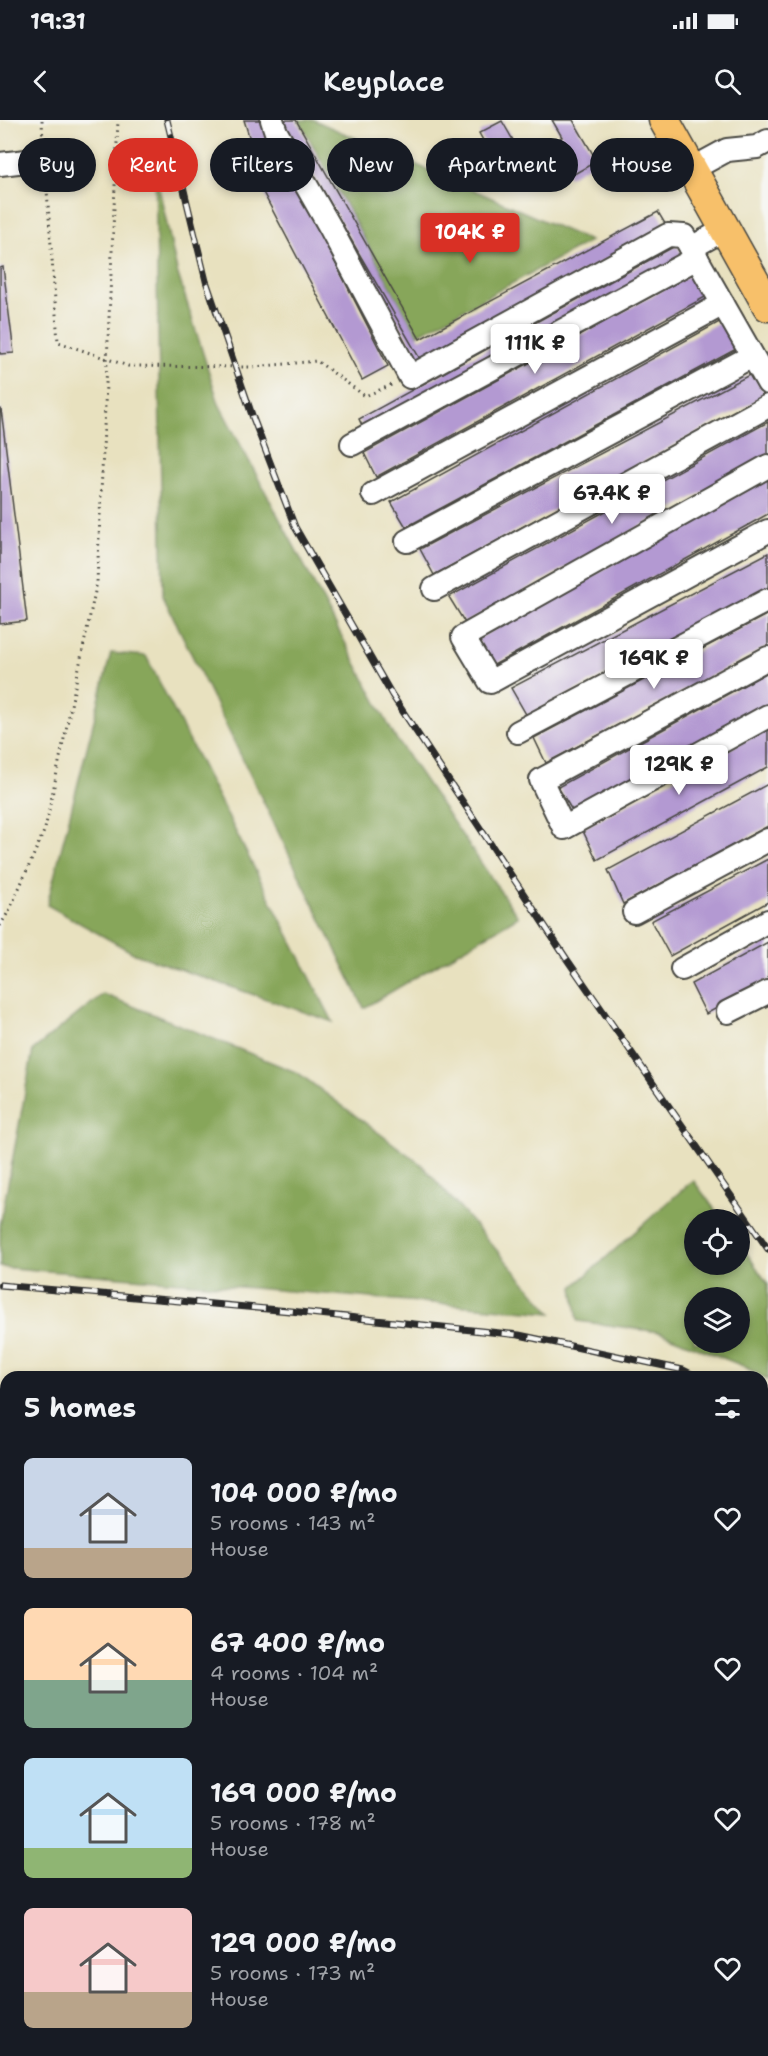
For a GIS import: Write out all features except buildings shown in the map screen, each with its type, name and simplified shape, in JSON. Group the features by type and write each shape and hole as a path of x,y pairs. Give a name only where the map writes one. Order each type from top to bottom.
{"main road":[{"path":"664,120 674,138"},
{"path":"694,173 768,306"}],"lane":[{"path":"272,120 276,132 410,377 668,235 684,236 768,383"},
{"path":"694,168 727,150 757,147 768,141"},
{"path":"0,164 18,162"},
{"path":"352,444 694,253 725,230"},
{"path":"373,494 723,304"},
{"path":"407,541 752,356"},
{"path":"434,589 768,406"},
{"path":"768,466 464,637 490,681 768,531"},
{"path":"518,732 768,600"},
{"path":"768,658 542,780 564,828 768,716"},
{"path":"634,912 768,840"},
{"path":"682,969 768,921"},
{"path":"728,1012 768,992"}],"path":[{"path":"0,926 10,909 45,830 97,582 118,120"},
{"path":"47,192 58,342 128,366 253,367 317,361 365,396 410,377"}],"green space":[{"path":"299,120 314,120 355,138 327,138 327,171 315,149 315,138 309,138"},
{"path":"414,164 426,169 426,192 478,192 590,241 417,335 339,192 414,192"},
{"path":"155,192 160,192 177,271 219,404 395,737 518,917 364,1008 163,596"},
{"path":"111,653 146,656 333,1022 135,954 47,905"},
{"path":"103,994 298,1073 422,1165 552,1313 0,1267 0,1226 33,1050"},
{"path":"693,1180 715,1209 684,1209 684,1275 750,1275 750,1258 768,1284 768,1371 752,1371 711,1353 750,1353 750,1287 684,1287 684,1342 659,1332 578,1321 573,1287"}],"railway":[{"path":"167,120 206,281 253,418 295,527 392,695 566,958 768,1249"},
{"path":"0,1285 290,1311 519,1335 685,1371"}]}
